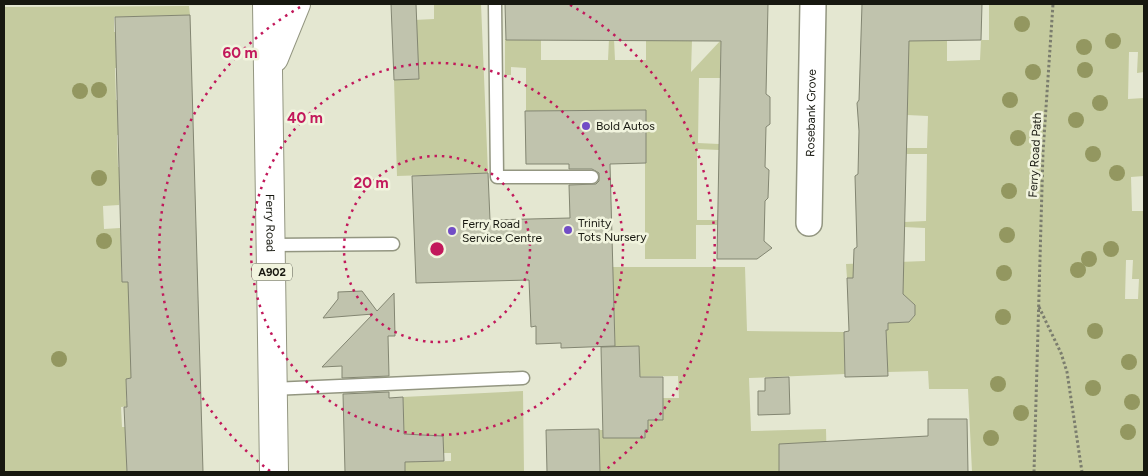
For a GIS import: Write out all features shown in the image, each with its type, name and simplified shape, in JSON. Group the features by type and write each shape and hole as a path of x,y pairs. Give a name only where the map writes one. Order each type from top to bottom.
{"main road":[{"name":"Ferry Road","path":"267,4 274,472"},
{"path":"269,71 296,4"}],"street":[{"name":"Rosebank Grove","path":"809,223 813,4"}],"lane":[{"path":"495,4 497,177 592,177"},
{"path":"271,245 393,244"},
{"path":"272,388 523,378"}],"path":[{"name":"Ferry Road Path","path":"1034,472 1043,152 1053,4"},
{"name":"Ferry Road Path","path":"1039,307 1062,353 1067,372 1082,472"}],"green space":[{"path":"434,4 481,4 488,173 397,176 394,80 419,79 414,20 434,19"},
{"path":"989,4 1144,4 1144,72 1137,73 1138,52 1129,52 1128,99 1144,98 1144,176 1131,177 1132,211 1144,211 1144,472 972,472 968,389 929,389 928,371 887,372 886,330 888,330 888,323 909,322 915,315 915,305 908,299 887,300 887,277 847,278 846,264 925,261 925,228 904,227 904,222 926,221 927,154 906,154 906,148 927,148 928,116 907,115 908,40 947,40 947,61 980,60 981,40 989,40","holes":["1126,260 1133,260 1132,279 1139,279 1138,299 1125,299"]},
{"path":"189,6 190,15 114,17 114,32 128,32 129,67 115,68 116,100 131,100 130,135 117,135 118,167 131,167 133,200 119,200 119,205 103,206 104,229 120,228 120,233 134,232 128,266 121,267 122,282 129,282 158,378 126,379 126,401 132,401 132,406 121,407 122,427 142,427 141,443 126,443 127,472 4,472 4,7"},
{"path":"505,39 541,39 541,60 608,60 609,39 614,39 615,60 646,60 646,39 692,40 691,72 721,40 720,78 699,78 698,143 719,144 719,150 697,149 697,220 718,220 717,225 696,225 696,259 645,259 645,110 526,111 526,68 511,67 511,75 505,75"},
{"path":"612,267 745,267 747,331 844,332 845,374 749,378 751,431 826,429 827,472 821,472 820,450 779,450 779,472 600,472 570,430 624,430 624,438 645,438 645,430 648,430 648,420 663,420 663,398 679,398 678,376 602,377 601,370 615,369 639,359 639,346 615,347"},
{"path":"523,391 524,472 405,472 405,459 414,459 415,462 451,461 451,453 441,453 443,436 414,434 413,437 404,437 403,397"}],"building":[{"path":"391,4 416,4 419,79 394,80"},
{"path":"505,4 768,4 766,94 770,97 770,124 766,127 765,167 769,170 768,198 765,201 764,241 772,248 757,259 717,259 721,41 506,40"},
{"path":"862,4 982,4 981,40 909,41 903,294 915,305 915,315 909,322 888,323 888,330 886,330 888,376 845,377 844,332 849,331 847,278 853,278 854,249 857,247 855,176 858,174 859,131 857,103 859,100"},
{"path":"190,15 203,472 127,472 124,407 127,407 126,379 131,378 128,282 122,282 115,17"},
{"path":"646,110 646,163 610,164 615,346 561,348 561,343 536,344 536,326 531,327 529,280 416,283 412,176 488,173 490,220 570,218 569,185 596,184 599,181 599,173 592,169 569,169 569,164 526,164 525,111"},
{"path":"362,291 377,311 394,293 395,336 388,336 389,376 342,378 342,366 322,367 373,314 323,318 338,299 338,292"},
{"path":"639,346 640,377 663,377 663,420 648,420 648,430 645,430 645,438 603,438 601,347"},
{"path":"789,377 790,414 758,415 758,391 765,391 765,378"},
{"path":"389,392 389,398 403,397 404,434 443,436 444,461 405,462 405,472 345,472 343,394"},
{"path":"928,419 967,419 968,472 779,472 779,444 928,436"},
{"path":"599,429 600,472 547,472 546,430"}],"place":[{"name":"Bold Autos","path":"586,126"},
{"name":"Trinity Tots Nursery","path":"568,230"},
{"name":"Ferry Road Service Centre","path":"452,231"}]}
